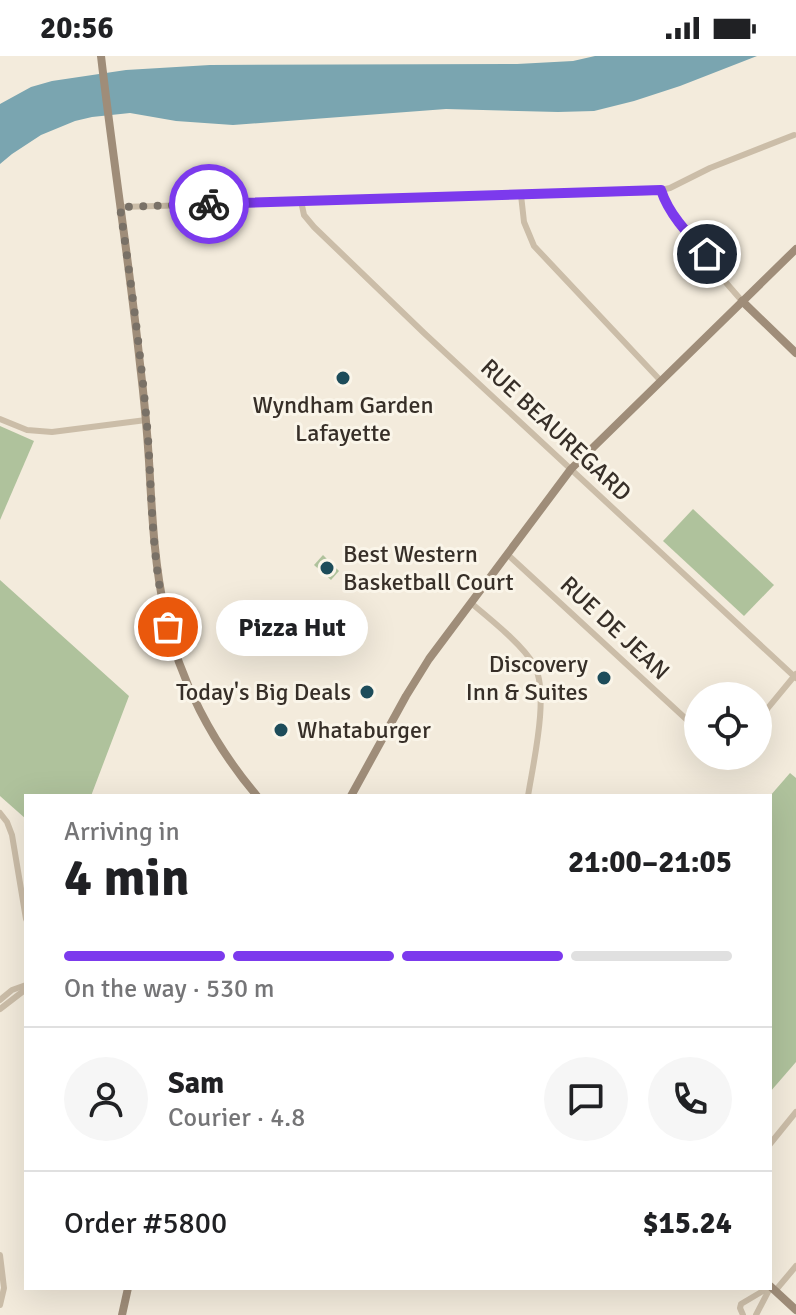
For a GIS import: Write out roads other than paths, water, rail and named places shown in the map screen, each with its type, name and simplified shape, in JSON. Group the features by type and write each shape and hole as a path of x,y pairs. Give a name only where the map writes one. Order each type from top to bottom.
{"main road":[{"path":"101,56 146,420 163,606 172,642 206,721 255,794"},
{"path":"352,794 415,679 571,469 796,249"},
{"path":"742,301 796,353"},
{"path":"122,1315 128,1290"},
{"path":"772,1290 796,1310"}],"street":[{"path":"120,207 661,190 794,135"},
{"path":"661,190 678,222 742,301"},
{"path":"521,195 524,222 534,246 660,380"},
{"name":"RUE BEAUREGARD","path":"301,201 304,215 314,227 795,676"},
{"path":"0,419 27,430 52,432 146,420"},
{"name":"RUE DE JEAN","path":"507,554 684,717"},
{"path":"471,603 530,659 539,677 541,704 528,794"},
{"path":"772,703 795,676"},
{"path":"0,813 12,835 24,907"},
{"path":"0,1000 12,990 24,987"},
{"path":"0,1009 24,989"},
{"path":"772,1142 796,1112"},
{"path":"0,1255 4,1288 0,1305"},
{"path":"772,1286 796,1266"},
{"path":"735,1315 741,1311 744,1301 766,1290"},
{"path":"756,1315 769,1290"}],"water":[{"path":"595,56 757,56 680,86 594,111 446,109 233,125 176,121 130,113 92,117 41,135 0,164 0,104 31,87 52,81 126,70 210,65 517,64 573,61"}],"place":[{"name":"Wyndham Garden Lafayette","path":"343,378"},
{"name":"Best Western Basketball Court","path":"327,568"},
{"name":"Pizza Hut","path":"168,627"},
{"name":"Discovery Inn & Suites","path":"604,678"},
{"name":"Today's Big Deals","path":"367,692"},
{"name":"Whataburger","path":"281,730"}]}
